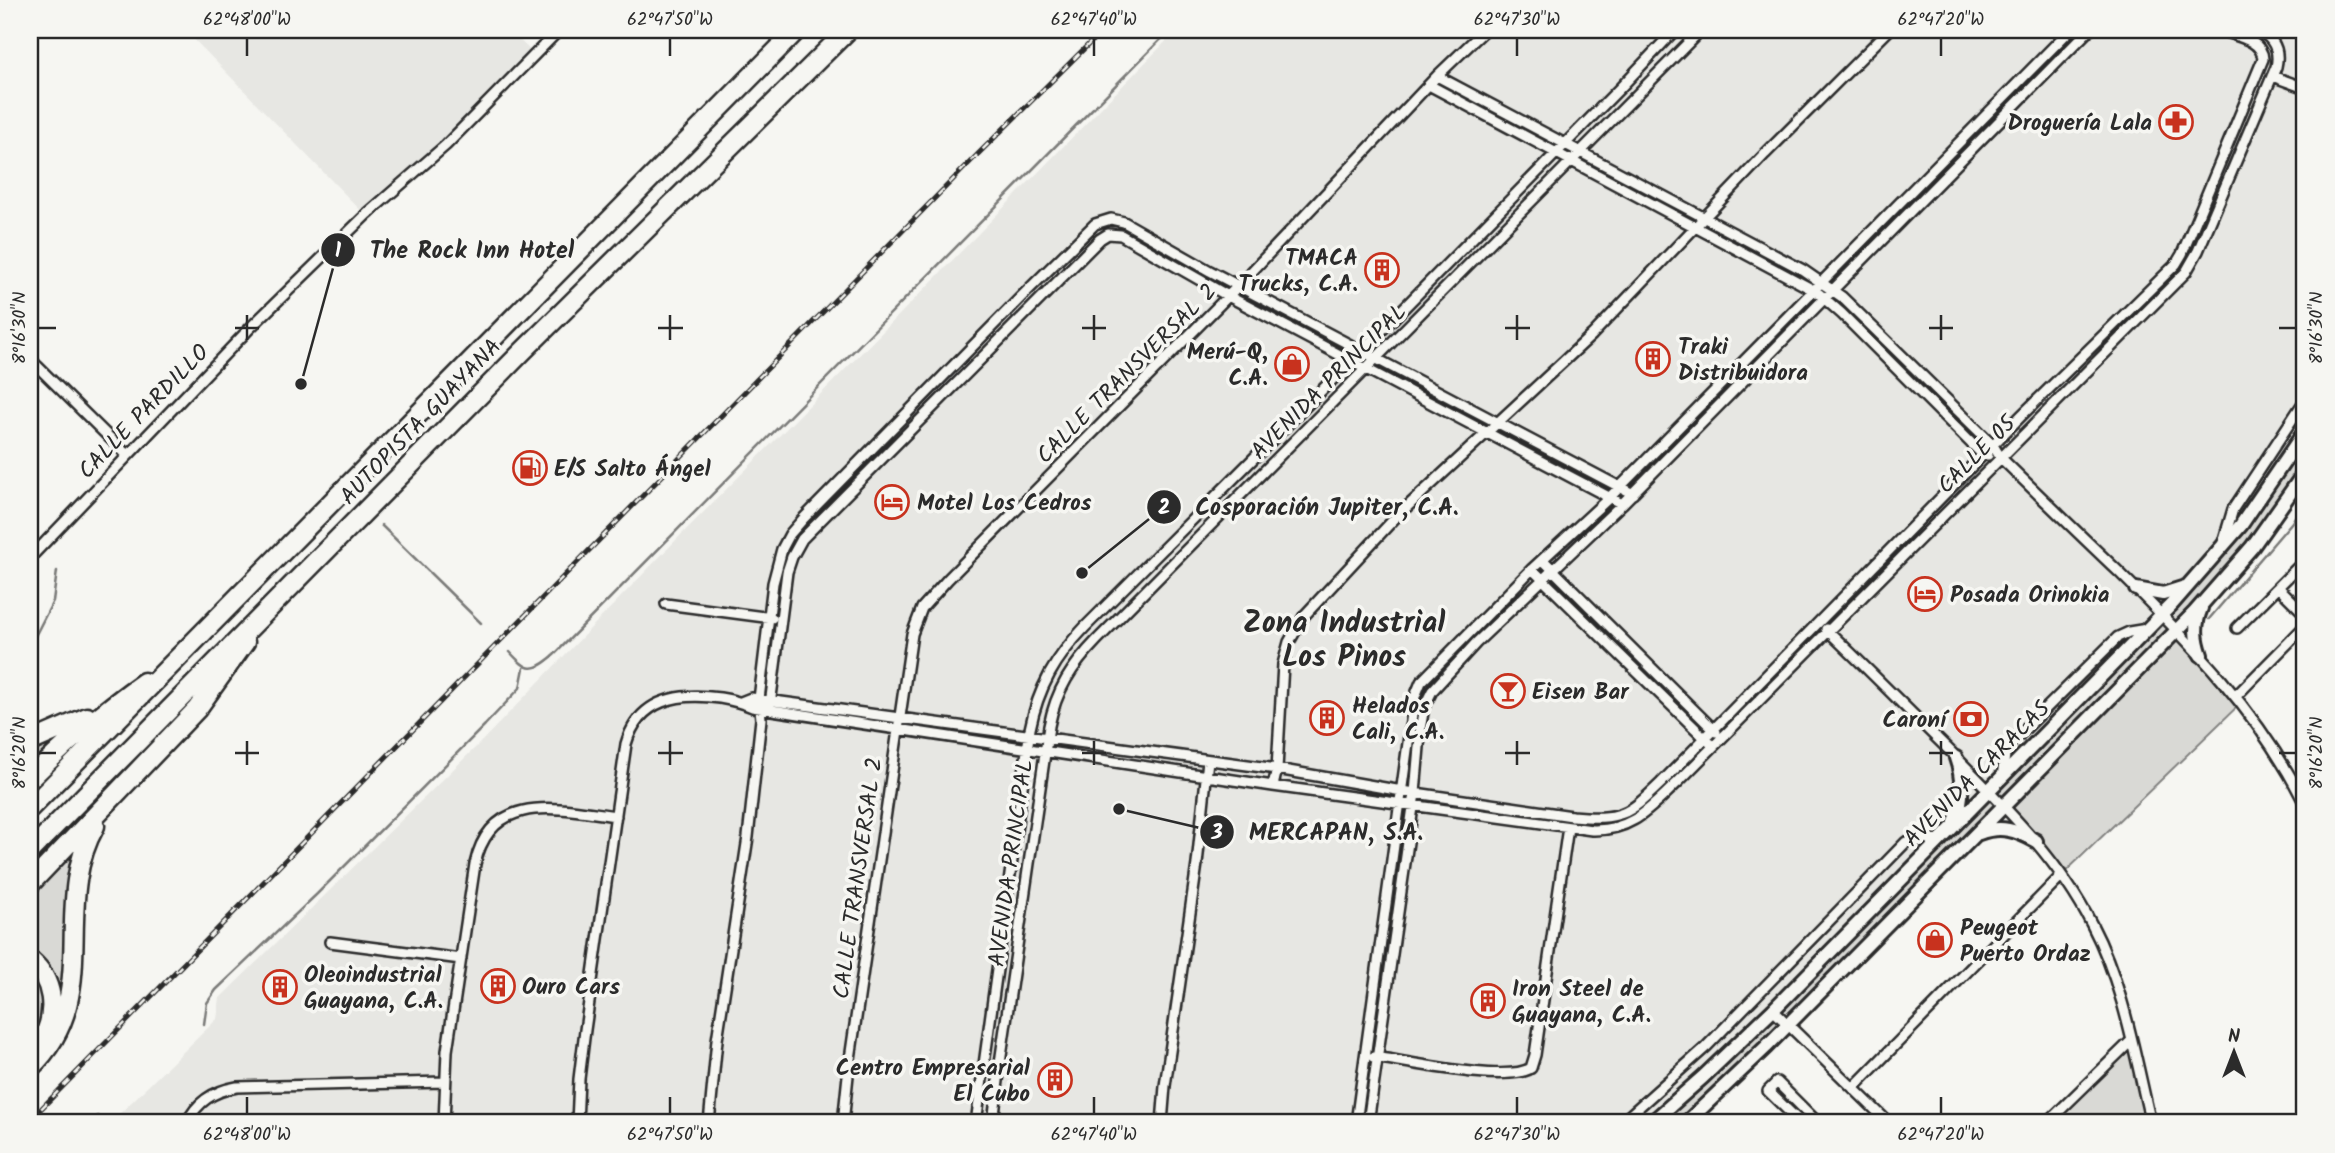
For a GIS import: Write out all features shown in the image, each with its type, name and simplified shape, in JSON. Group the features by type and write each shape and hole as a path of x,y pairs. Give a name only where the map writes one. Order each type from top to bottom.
{"highway":[{"name":"AUTOPISTA GUAYANA","path":"30,808 797,30"},
{"name":"AUTOPISTA GUAYANA","path":"30,851 522,352 848,30"},
{"path":"30,884 197,709 232,664 264,612"},
{"path":"30,742 78,722 117,700 181,656"},
{"path":"30,779 63,746 117,700"},
{"path":"30,1068 51,1044 70,1001 74,970 76,878 85,846 106,806"},
{"path":"30,960 45,977 51,998 47,1030 30,1054"}],"street":[{"name":"CALLE PARDILLO","path":"30,558 251,327 367,214 446,145 559,30"},
{"name":"CALLE TRANSVERSAL 2","path":"843,1123 912,634 918,616 927,601 1238,286 1437,76 1485,30"},
{"name":"AVENIDA PRINCIPAL","path":"975,1123 1030,735 1038,699 1052,667 1084,627 1566,144 1675,30"},
{"name":"AVENIDA PRINCIPAL","path":"993,1123 1047,738 1052,710 1065,678 1077,661 1701,30"},
{"path":"1273,786 1277,769 1283,664 1289,642 1312,606 1395,518 1592,335 1889,30"},
{"path":"1356,1123 1416,693 1432,671 1532,569 1544,561 1620,487 2070,30"},
{"path":"1368,1123 1415,793 1421,724 1427,699 1451,669 1633,494 2089,30"},
{"name":"CALLE 05","path":"1486,803 1572,816 1612,816 1624,814 1638,806 1983,455 2164,277 2182,254 2260,71 2263,54 2255,44 2219,30"},
{"name":"CALLE 05","path":"1568,827 1616,829 1644,813 1723,737 2193,261 2273,76 2278,58 2276,48 2272,41 2258,30"},
{"path":"2057,42 2067,52"},
{"path":"1437,76 1823,282 1833,290 1993,445 2000,457 2201,655 2236,696 2286,768 2305,804"},
{"path":"2273,76 2305,88"},
{"path":"1429,85 1825,298 1983,455 2000,457"},
{"path":"2010,90 2021,99"},
{"path":"1500,125 1509,114"},
{"path":"2230,142 2242,147"},
{"path":"1108,234 1111,219"},
{"path":"764,704 768,618 779,557 785,541 1056,261 1095,224 1111,219 1124,222 1238,286 1633,494"},
{"path":"709,1123 716,1051 748,837 761,719 789,565 807,533 1100,239 1108,234 1121,235 1228,296 1622,504"},
{"path":"1056,261 1068,271"},
{"path":"2164,277 2172,285"},
{"path":"30,359 127,455"},
{"path":"2220,551 2233,509 2305,400"},
{"path":"912,408 923,417"},
{"name":"AVENIDA CARACAS","path":"1651,1123 1773,1010 2189,586 2220,551 2274,479 2305,431"},
{"name":"AVENIDA CARACAS","path":"1686,1123 1788,1024 2205,601 2252,547 2305,472"},
{"path":"842,480 852,488"},
{"path":"796,527 807,533"},
{"path":"2237,628 2305,560"},
{"path":"1544,561 1723,737"},
{"path":"1532,569 1713,747"},
{"path":"2136,589 2164,594 2189,586"},
{"path":"2278,587 2305,614"},
{"path":"2201,655 2197,643 2196,621 2205,601"},
{"path":"666,604 780,620"},
{"path":"1819,622 1989,790 2036,841 2061,876 2091,923 2107,958 2151,1123"},
{"path":"2236,696 2305,626"},
{"path":"1064,651 1077,661"},
{"path":"1052,667 1065,678"},
{"path":"1416,693 1427,699"},
{"path":"577,1123 581,1063 626,744 640,717 660,703 680,696 701,695 741,702 751,698 764,704 898,731 1568,827 1531,1068 1504,1074 1365,1056"},
{"path":"764,704 900,718 1277,769 1486,803 1484,816"},
{"path":"1952,829 1962,797 1961,771 1956,758"},
{"path":"1162,1123 1208,761"},
{"path":"444,1123 444,1082 478,851 482,842 496,825 518,811 531,808 559,808 616,816"},
{"path":"1975,835 1990,829 2010,829 2036,841"},
{"path":"1621,1123 1706,1047 1906,842 1920,838 1941,840"},
{"path":"1853,1088 2061,876"},
{"path":"330,942 461,959"},
{"path":"1773,1010 1889,1123"},
{"path":"986,1040 1003,1042"},
{"path":"2047,1123 2131,1041"},
{"path":"187,1123 207,1097 237,1087 444,1082"},
{"path":"1801,1123 1768,1091 1777,1082 1818,1123"},
{"path":"979,1084 997,1086"},
{"path":"1642,1123 1665,1112"}],"shaded area":[{"path":"185,30 509,30 534,54 371,221"},
{"path":"1177,30 2305,30 2305,431 2274,479 2172,604 1651,1123 110,1123 217,1019 220,998 476,747"},
{"path":"2305,431 2305,472 2177,630 2241,703 2061,876 2004,806 1686,1123 1651,1123 1703,1077 2202,571"},
{"path":"239,651 30,878 30,863"},
{"path":"81,726 30,773 30,747"},
{"path":"86,832 65,1000 55,1020 30,954 30,889"},
{"path":"30,965 45,988 39,1036 30,1048"},
{"path":"2131,1041 2151,1123 2047,1123"}],"waterway":[{"path":"510,652 531,668 541,665 554,655 1170,30"},
{"path":"2209,619 2292,522 2305,499"},
{"path":"381,525 481,623"},
{"path":"30,646 53,601 57,571"},
{"path":"204,1024 207,1003 216,990 317,894 485,725 520,688 524,668"},
{"path":"91,1123 98,1116"}],"railway":[{"path":"30,1120 1103,30"}],"place":[{"name":"Droguería Lala","path":"2176,122"},
{"name":"TMACA Trucks, C.A.","path":"1382,270"},
{"name":"Traki Distribuidora","path":"1653,359"},
{"name":"Merú-Q, C.A.","path":"1292,364"},
{"name":"The Rock Inn Hotel","path":"301,384"},
{"name":"E/S Salto Ángel","path":"530,468"},
{"name":"Motel Los Cedros","path":"892,502"},
{"name":"Cosporación Jupiter, C.A.","path":"1082,573"},
{"name":"Posada Orinokia","path":"1925,594"},
{"name":"Eisen Bar","path":"1508,691"},
{"name":"Helados Cali, C.A.","path":"1327,718"},
{"name":"Caroní","path":"1971,719"},
{"name":"MERCAPAN, S.A.","path":"1119,809"},
{"name":"Peugeot Puerto Ordaz","path":"1935,940"},
{"name":"Ouro Cars","path":"498,986"},
{"name":"Oleoindustrial Guayana, C.A.","path":"280,987"},
{"name":"Iron Steel de Guayana, C.A.","path":"1488,1001"},
{"name":"Centro Empresarial El Cubo","path":"1055,1080"}],"district":[{"name":"Zona Industrial Los Pinos","path":"1344,639"}]}
